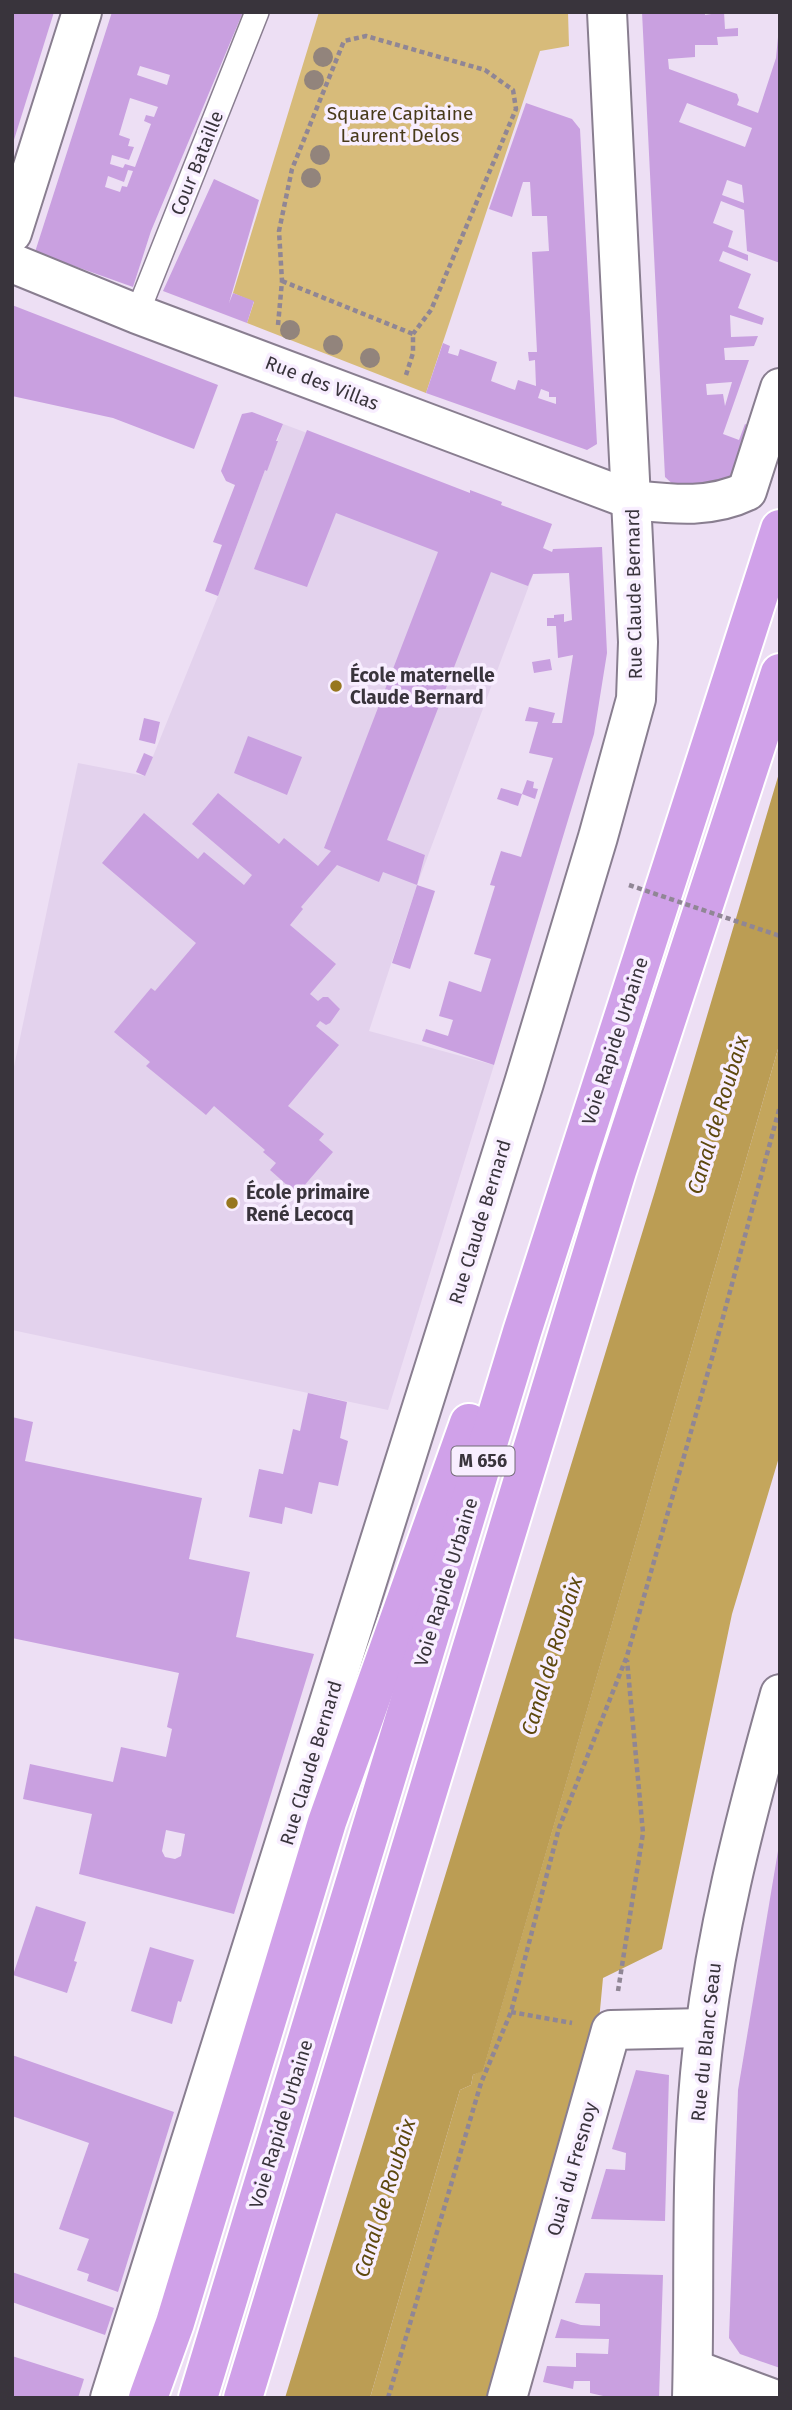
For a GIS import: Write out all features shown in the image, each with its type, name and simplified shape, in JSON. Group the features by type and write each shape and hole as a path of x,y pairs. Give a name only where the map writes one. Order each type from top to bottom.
{"highway":[{"name":"Voie Rapide Urbaine","path":"198,2398 522,1332 780,529"},
{"name":"M 656","path":"243,2398 609,1196 780,673"},
{"path":"148,2398 175,2323 327,1822 467,1428 623,1015"}],"street":[{"path":"12,233 82,12"},
{"name":"Rue Claude Bernard","path":"110,2398 524,1083 629,730 638,676 632,500 607,12"},
{"name":"Rue des Villas","path":"12,263 136,314 632,500 690,505 729,500 747,491 780,388"},
{"name":"Rue du Blanc Seau","path":"692,2384 697,2126 705,2028 716,1951 742,1837 780,1694"},
{"path":"606,2047 705,2028"},
{"name":"Quai du Fresnoy","path":"507,2398 606,2047"},
{"path":"692,2384 771,2398"}],"lane":[{"name":"Cour Bataille","path":"136,314 257,12"}],"path":[{"path":"272,364 282,281 279,231 292,169 344,41 366,37 485,70 513,90 516,109 431,310 413,334 413,353 403,384 403,414"},
{"path":"282,281 413,334"},
{"path":"629,886 780,936"},
{"path":"388,2398 481,2083 511,2012 559,1828 626,1656 712,1358 780,1106"},
{"path":"511,2012 606,2047 643,1833 626,1656"}],"shaded area":[{"name":"École primaire René Lecocq","path":"283,424 552,524 417,885 369,1031 494,1065 388,1410 12,1330 12,1076 78,763 145,776 218,596"},
{"path":"780,1042 780,1454 732,1614 662,1949 603,1978 597,2042 494,2398 370,2398 460,2090 471,2085 473,2075 483,2070"}],"green space":[{"name":"Square Capitaine Laurent Delos","path":"319,12 568,12 569,46 540,51 426,393 247,323 254,302 233,293"}],"water":[{"name":"Canal de Roubaix","path":"780,770 780,1042 483,2071 473,2075 471,2085 460,2090 370,2398 285,2398 655,1191"}],"building":[{"path":"12,12 54,12 13,143 12,142"},
{"path":"112,12 243,12 151,231 133,287 35,252","holes":["140,66 170,75 167,85 137,75","130,98 158,107 154,117 146,115 144,121 151,124 135,167 125,164 123,168 110,164 112,155 129,160 134,147 128,146 130,139 119,135","128,170 133,171 127,187 122,186 120,192 105,187 108,176 124,182"]},
{"path":"642,12 705,12 705,15 724,12 725,29 738,28 738,36 717,37 718,45 695,45 695,57 668,59 669,69 737,94 737,105 758,113 780,37 780,263 747,251 744,210 721,201 713,223 733,231 728,247 748,255 748,261 723,251 719,261 751,274 738,308 764,318 762,325 730,315 731,337 758,336 754,346 724,348 725,360 749,360 723,434 739,440 745,424 757,429 737,486 678,489 665,477","holes":["687,103 752,128 745,147 679,122","727,180 742,185 744,203 722,195","732,382 725,406 723,394 707,395 706,384"]},
{"path":"526,103 572,119 580,129 597,444 587,450 426,393 443,343 450,346 448,353 458,356 460,349 497,362 491,381 515,390 518,380 536,386 535,360 529,361 528,352 537,352 532,252 549,251 547,216 532,216 530,182 523,182 512,217 489,209","holes":["541,389 549,392 549,397 556,397 556,404 538,398"]},
{"path":"214,179 259,200 229,303 233,293 254,301 247,323 163,291"},
{"path":"12,305 218,385 194,449 113,418 12,396"},
{"path":"252,412 283,424 218,596 205,591 222,545 213,542 235,485 226,481 221,471 242,414"},
{"path":"307,430 470,493 470,490 502,502 501,505 552,524 543,548 552,552 553,549 602,547 607,653 594,734 494,1065 422,1041 426,1029 448,1036 453,1020 439,1016 449,981 481,992 491,959 474,954 495,886 490,885 501,851 521,857 553,758 529,753 538,722 525,721 529,707 555,713 552,723 562,723 573,655 558,658 556,626 547,626 547,618 554,618 554,615 564,614 564,622 572,620 569,573 533,574 528,586 491,572 387,840 425,855 417,885 383,872 379,882 337,865 301,907 303,909 290,925 336,964 310,994 318,1001 328,997 340,1009 330,1023 326,1025 320,1021 316,1026 339,1045 288,1106 324,1134 319,1140 333,1152 297,1194 270,1170 276,1163 263,1152 265,1150 214,1106 206,1115 146,1066 150,1062 114,1032 151,988 155,991 196,943 102,863 144,813 198,859 204,852 244,885 252,875 192,824 218,793 279,844 284,838 318,866 331,851 324,848 438,552 336,513 307,587 254,569"},
{"path":"550,659 552,670 534,673 532,662"},
{"path":"144,718 160,722 155,744 139,740"},
{"path":"248,736 302,757 287,795 234,773"},
{"path":"144,753 153,757 145,776 136,772"},
{"path":"527,780 534,782 533,788 538,789 535,799 522,794"},
{"path":"501,788 522,794 518,806 497,799"},
{"path":"417,885 435,891 410,969 392,963"},
{"path":"308,1393 347,1402 340,1438 348,1441 338,1486 319,1482 312,1514 285,1507 282,1524 249,1517 259,1469 283,1474 293,1429 300,1431"},
{"path":"12,1417 33,1422 25,1461 202,1498 189,1559 250,1572 236,1637 314,1654 234,1914 79,1874 92,1814 23,1799 30,1764 113,1782 121,1747 166,1757 172,1729 167,1727 179,1673 12,1638","holes":["166,1830 185,1834 181,1856 175,1859 165,1857 162,1851"]},
{"path":"779,1845 780,2368 740,2354 729,2338 738,2090"},
{"path":"36,1906 86,1922 67,1993 13,1975"},
{"path":"150,1947 194,1960 172,2024 131,2011"},
{"path":"12,2055 174,2112 118,2292 87,2281 89,2274 77,2270 89,2239 59,2229 89,2143 12,2116"},
{"path":"636,2070 669,2075 665,2221 591,2219 606,2169 625,2170 626,2153 612,2149"},
{"path":"12,2272 114,2308 105,2335 12,2302"},
{"path":"585,2273 663,2275 659,2398 612,2398 590,2393 590,2381 574,2381 573,2389 543,2382 547,2366 576,2367 576,2353 608,2354 609,2339 555,2338 561,2319 581,2325 600,2326 600,2304 575,2303"},
{"path":"12,2356 84,2379 78,2398 12,2398"}],"place":[{"name":"École maternelle Claude Bernard","path":"336,686"},
{"name":"École primaire René Lecocq","path":"232,1203"}]}
